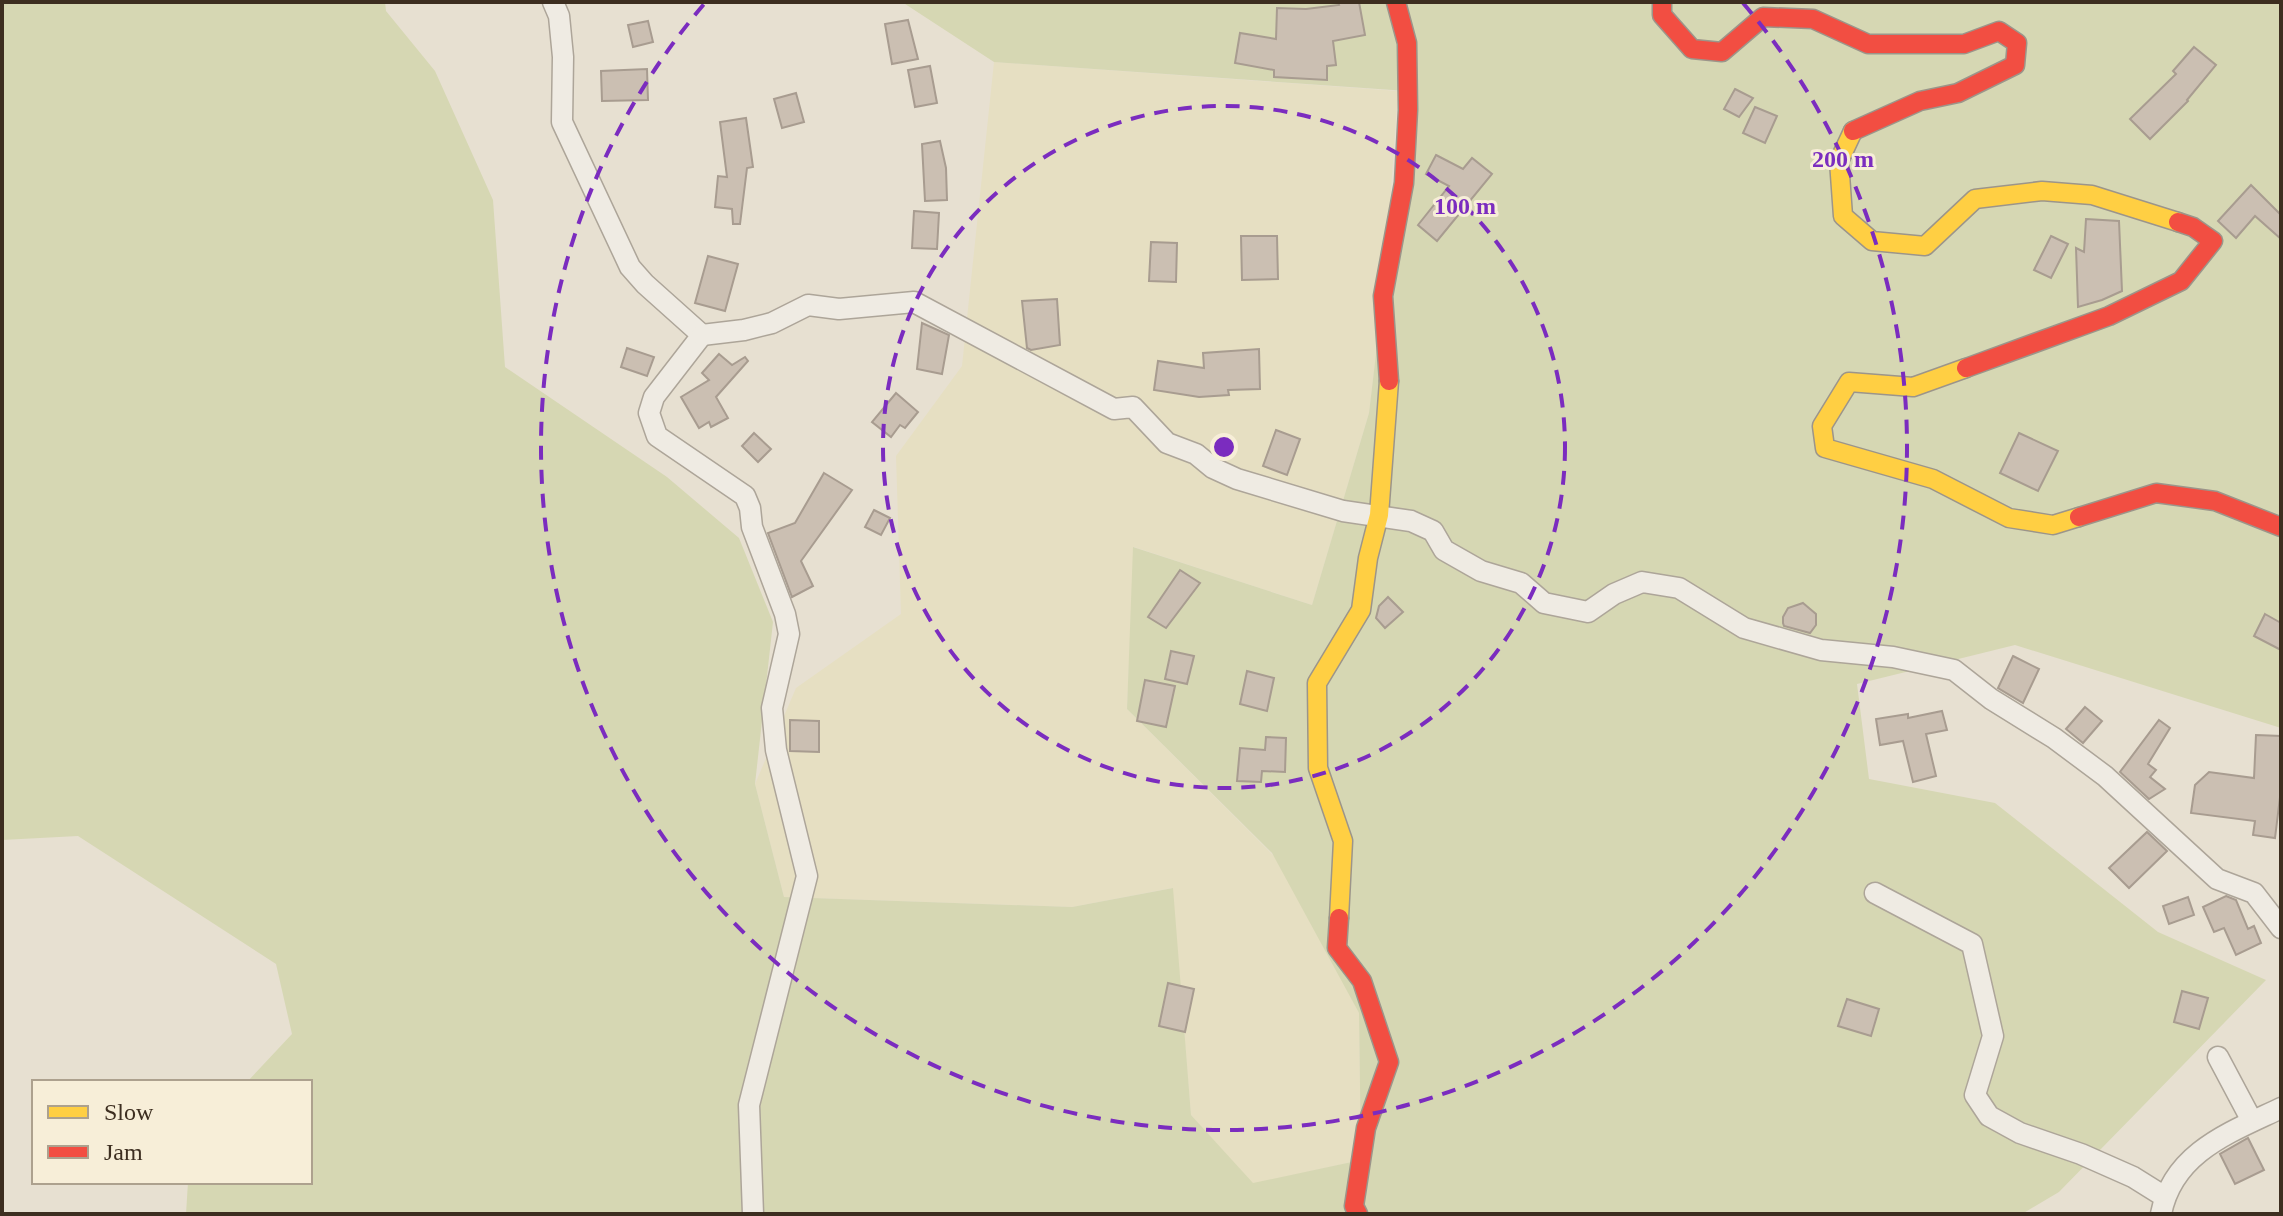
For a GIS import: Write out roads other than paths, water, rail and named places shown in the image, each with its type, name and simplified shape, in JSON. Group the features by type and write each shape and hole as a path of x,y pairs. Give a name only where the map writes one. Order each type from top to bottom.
{"street":[{"path":"553,2 559,16 563,57 562,122 630,267 702,335"},
{"path":"1358,1214 1354,1206 1366,1128 1389,1062 1362,981 1337,948 1343,841 1318,768 1317,683 1361,610 1368,558 1379,515 1390,388 1383,296 1404,183 1408,110 1407,43 1396,2"},
{"path":"1662,2 1662,15 1692,49 1722,52 1763,17 1813,19 1868,44 1964,44 1999,31 2017,43 2015,65 1958,93 1920,101 1853,131 1839,161 1843,216 1872,241 1925,246 1975,199 2042,191 2092,195 2193,227 2213,241 2181,281 2096,321 1913,387 1849,382 1822,426 1825,448 1933,479 2009,518 2053,525 2156,493 2215,501 2281,527"},
{"path":"753,1214 749,1105 807,876 776,750 772,708 789,634 785,614 752,527 745,496 657,436 649,413 654,397 702,335 772,323 808,305 839,309 914,302 1114,409 1133,407 1167,443 1196,454 1213,468 1237,479 1343,511 1411,521 1433,531 1444,550 1481,571 1521,583 1544,603 1588,612 1614,594 1642,582 1655,584 1679,588 1744,628 1821,650 1893,657 1954,670 1991,699 2054,738 2105,776 2217,879 2254,893 2281,928"},
{"path":"1875,893 1972,944 1993,1036 1975,1095 1989,1116 2020,1133 2081,1154 2133,1177 2163,1205 2185,1167 2212,1140 2281,1108"},
{"path":"2218,1057 2252,1121"}]}
